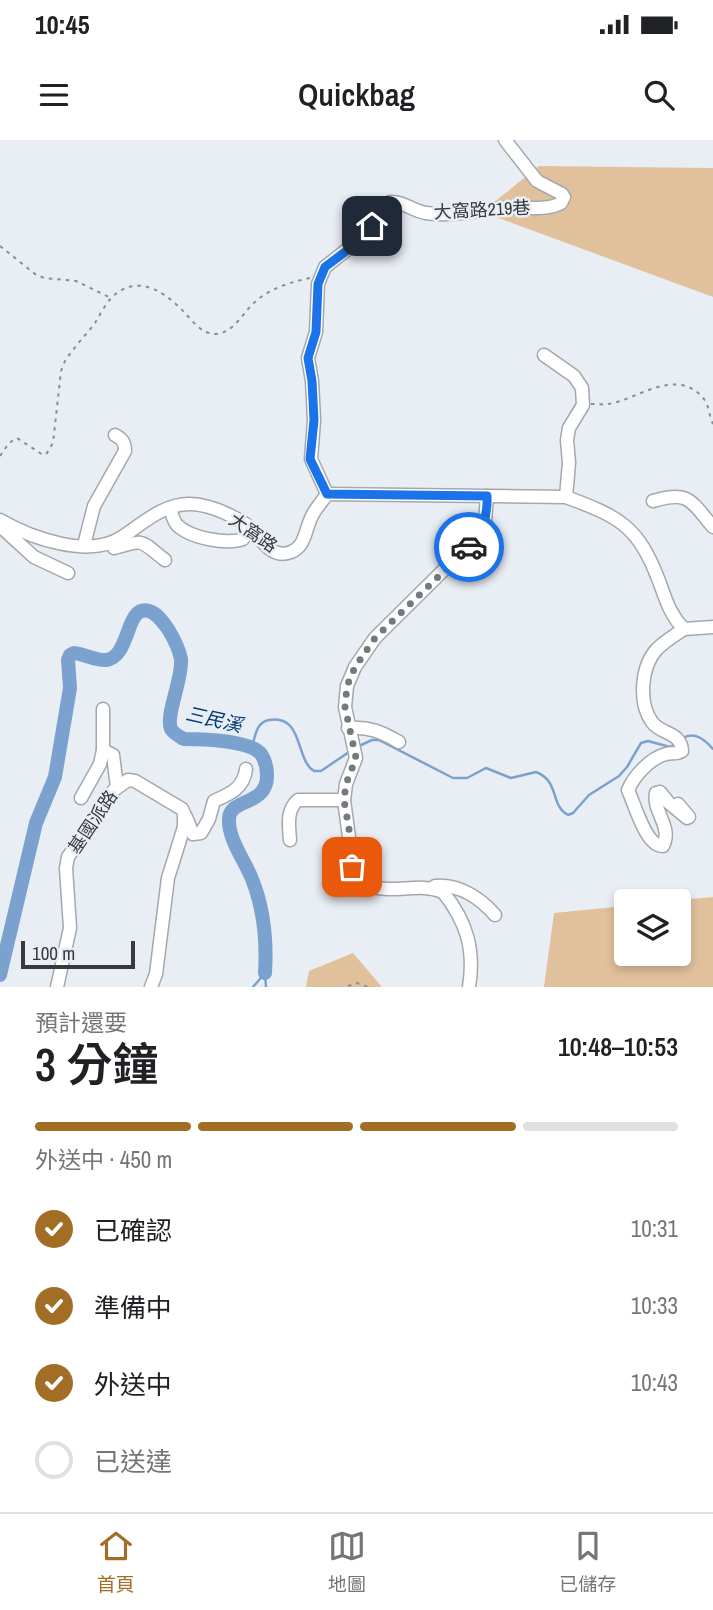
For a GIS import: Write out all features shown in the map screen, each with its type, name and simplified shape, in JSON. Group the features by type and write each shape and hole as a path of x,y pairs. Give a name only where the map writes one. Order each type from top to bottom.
{"street":[{"name":"大窩路219巷","path":"321,275 331,261 363,237 390,202 399,202 415,210 433,214 547,207 561,202 564,197 562,194 537,181 505,140"},
{"path":"321,275 318,284 316,332 308,358 314,420 310,459 327,494 566,498 597,509 620,520 639,538 649,556 669,610 684,629"},
{"path":"544,355 579,382 583,402 581,411 569,428 566,498"},
{"path":"90,546 94,506 125,451 122,439 115,435"},
{"name":"大窩路","path":"90,546 109,544 136,526 170,509 193,504 219,511 245,523 265,547 282,554 300,546 313,513 327,494"},
{"path":"653,501 677,495 684,497 713,527"},
{"path":"487,496 485,522 478,536 375,638 355,667 347,686 345,707 356,758 346,784 344,800 352,867 358,878 368,885 387,891 446,886 485,903 495,915"},
{"path":"170,509 178,526 186,530 225,542 243,539"},
{"path":"0,520 37,538 108,548 137,541 165,561"},
{"path":"0,526 34,557 68,573"},
{"path":"678,804 689,817 668,803 660,792 656,793 655,802 664,821 666,843 654,846 646,834 628,790 633,779 653,761 666,754 680,754 682,751 679,740 651,722 643,689 649,662 667,640 684,629 713,627"},
{"path":"80,798 100,764 103,750 103,709"},
{"path":"348,728 364,726 399,741"},
{"path":"103,750 113,755 117,787"},
{"path":"184,813 193,834 201,833 209,819 212,804 237,788 246,769"},
{"name":"基國派路","path":"57,987 71,928 66,868 68,857 117,787 128,780 135,781 182,809 184,813"},
{"path":"290,840 288,819 293,804 298,800 344,800"},
{"path":"151,987 158,957 168,878 181,840 184,813"},
{"path":"427,887 443,892 468,937 472,966 469,987"}],"path":[{"path":"0,246 35,274 44,278 76,281 112,299"},
{"path":"0,456 9,443 17,439 43,455 50,450 61,371 73,348 116,294 129,287 148,286 159,290 169,296 201,329 218,334 228,330 256,301 270,292 289,283 321,275"},
{"path":"583,402 607,405 661,386 677,385 703,397 713,424"},
{"path":"348,986 357,983 368,987"}],"shaded area":[{"path":"539,166 713,168 713,297 482,212"},
{"path":"713,897 713,987 544,987 554,913 614,907 614,966 691,966 691,899"},
{"path":"353,953 382,987 306,987 309,971"}],"waterway":[{"name":"三民溪","path":"0,975 36,823 55,777 70,688 68,660 74,653 102,660 114,657 120,650 131,623 141,611 149,611 160,618 178,647 181,667 170,715 172,731 184,739 225,741 246,746 255,749 265,761 266,785 255,797 235,808 229,819 234,842 252,879 262,913 266,949 265,973"},
{"path":"252,747 261,724 269,720 280,720 294,731 304,758 314,771 321,771 349,752"},
{"path":"683,738 696,736 713,749"},
{"path":"357,747 372,740 379,740 453,778 467,778 486,768 511,778 536,772 549,781 559,806 568,815 589,795 619,776 641,743 648,741 670,747 675,744"},
{"name":"三民溪","path":"265,973 266,987"},
{"path":"253,987 265,973"}],"way so far":[{"path":"352,867 344,800 346,784 356,758 345,707 347,686 355,667 375,638 405,606 469,547"}],"route":[{"path":"372,226 363,237 325,267 318,284 316,332 308,358 314,420 310,459 327,494 487,496 485,522 469,547"}]}
